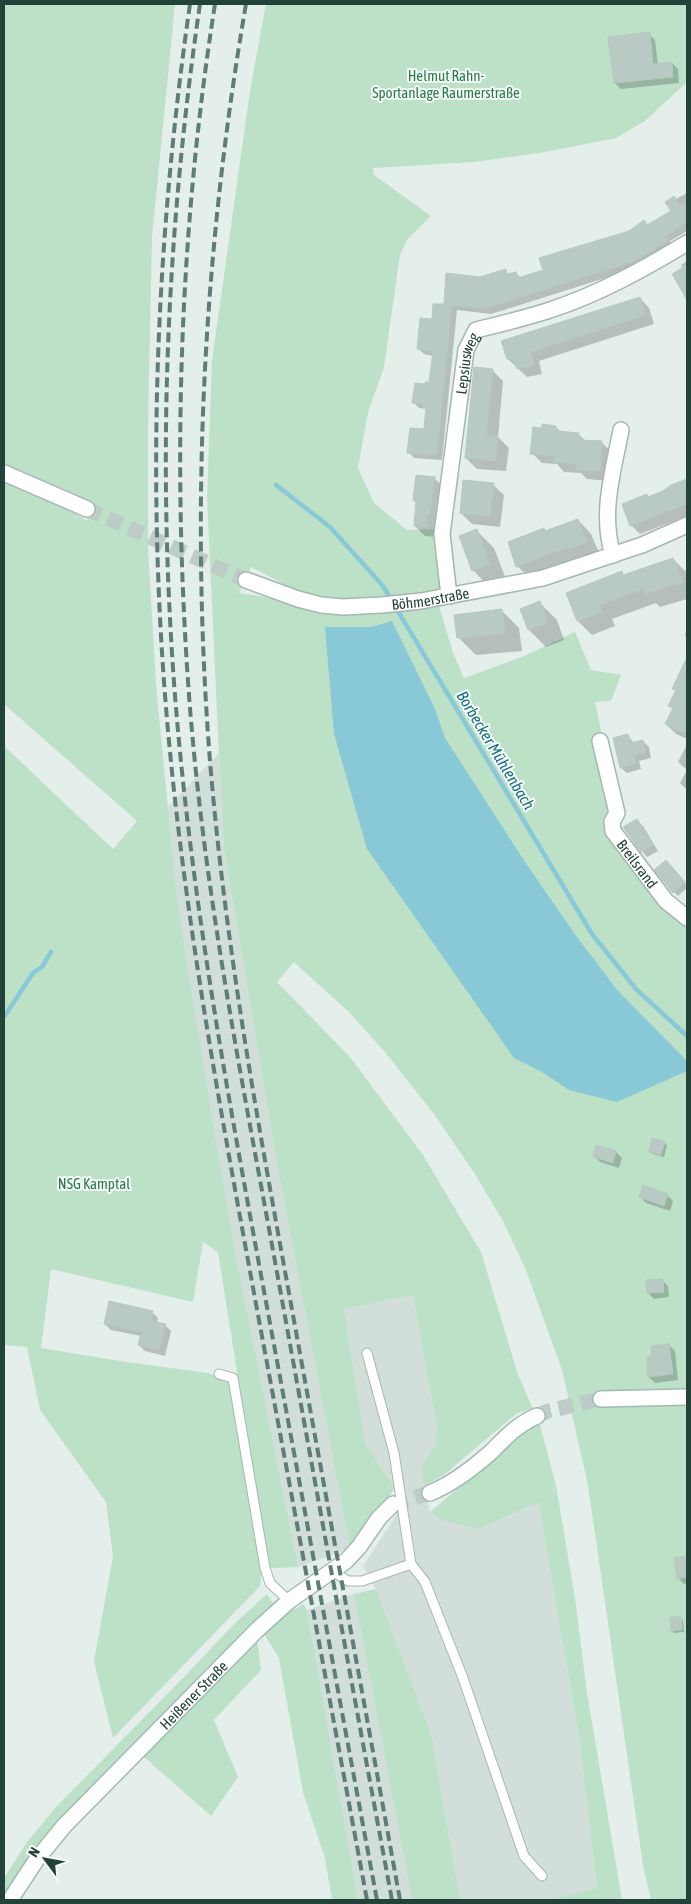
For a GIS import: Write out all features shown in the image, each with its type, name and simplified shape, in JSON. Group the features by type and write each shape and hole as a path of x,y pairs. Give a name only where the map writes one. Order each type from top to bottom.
{"street":[{"name":"Lepsiusweg","path":"448,596 442,534 466,350 476,330 550,310 595,292 638,273 687,243"},
{"path":"613,555 608,540 606,516 621,430"},
{"path":"4,473 87,509"},
{"name":"Böhmerstraße","path":"246,580 298,599 321,605 343,607 382,606 543,578 613,555 687,525"},
{"name":"Breilsrand","path":"600,741 618,813 612,822 613,831 666,901 687,918"},
{"path":"601,1399 687,1397"},
{"path":"430,1493 455,1480 488,1454 518,1426 536,1416"},
{"name":"Heißener Straße","path":"10,1900 37,1859 64,1826 226,1659 289,1601 332,1572 352,1555 379,1518 393,1504"}],"lane":[{"path":"367,1353 394,1453 411,1564 425,1582 464,1678 524,1856 542,1876"},
{"path":"219,1374 233,1378 265,1568 270,1583 289,1601"},
{"path":"332,1572 348,1581 362,1581 411,1564"}],"shaded area":[{"path":"219,753 224,850 279,1174 350,1548 298,1567 235,1252 176,892 167,808"},
{"path":"413,1295 437,1429 435,1445 420,1470 430,1512 479,1529 539,1502 580,1745 597,1889 550,1900 460,1900 432,1737 376,1589 363,1566 397,1514 395,1488 365,1443 344,1309"},
{"path":"354,1594 412,1900 358,1900 307,1610"}],"green space":[{"name":"NSG Kamptal","path":"4,4 175,4 152,237 148,423 148,547 156,685 176,892 215,1136 235,1252 298,1567 274,1568 262,1566 260,1586 113,1738 94,1661 113,1556 106,1502 40,1410 27,1347 4,1345 4,746 113,849 137,821 4,704 4,477 26,486 88,521 82,500 4,465","holes":["203,1242 218,1252 239,1384 208,1373 41,1348 51,1269 193,1302"]},
{"name":"Helmut Rahn- Sportanlage Raumerstraße","path":"266,4 687,4 687,82 645,121 616,138 545,152 474,162 373,168 374,175 431,216 407,240 400,255 384,367 368,412 358,468 374,503 407,530 441,529 447,595 382,604 344,605 309,596 251,567 239,593 296,602 322,610 411,605 437,599 453,653 464,678 522,657 575,632 591,670 621,675 611,701 595,702 603,740 596,743 611,808 615,813 610,822 610,832 662,902 687,924 687,1900 651,1900 643,1865 588,1485 562,1370 526,1270 504,1223 475,1174 434,1114 385,1052 350,1013 294,962 277,982 350,1057 423,1155 481,1252 518,1375 533,1409 517,1413 445,1474 424,1486 420,1470 435,1445 437,1429 413,1295 344,1309 365,1443 395,1488 350,1548 279,1174 224,850 207,498 212,361 250,91"},
{"path":"539,1421 556,1486 575,1598 587,1693 622,1900 550,1900 597,1888 580,1745 539,1502 479,1529 441,1520 430,1512"},
{"path":"376,1589 432,1737 460,1900 412,1900 354,1594"},
{"path":"267,1594 274,1605 187,1690 71,1810 4,1900 4,1878 27,1842 56,1807 234,1624"},
{"path":"303,1604 307,1610 358,1900 332,1900 325,1858 303,1792 279,1658 264,1634 284,1616"},
{"path":"257,1639 261,1670 214,1720 238,1777 211,1816 143,1756"}],"water":[{"path":"392,621 435,709 445,738 525,862 574,933 618,991 687,1061 687,1071 617,1102 569,1090 542,1072 514,1058 367,849 334,734 325,627 371,627"}],"building":[{"path":"650,32 653,64 672,62 673,77 614,83 608,37"},
{"path":"674,196 680,205 687,201 687,222 665,236 668,240 635,261 484,309 452,305 437,455 407,453 410,428 424,429 426,407 423,404 412,403 415,383 425,384 425,382 429,382 433,352 417,349 420,318 432,319 433,304 444,304 446,273 480,277 506,269 507,274 516,272 518,278 543,270 539,258 629,231 644,220 647,225 671,211 665,202"},
{"path":"687,265 687,300 672,274"},
{"path":"640,297 646,315 531,352 534,365 517,369 513,358 507,359 501,341"},
{"path":"474,367 493,369 486,435 498,436 496,461 465,458"},
{"path":"542,424 556,426 556,431 579,433 579,440 602,441 600,471 576,470 576,464 553,462 554,456 530,454 533,427 542,428"},
{"path":"416,475 435,477 427,527 414,526 416,501 413,501"},
{"path":"687,479 687,504 630,526 622,504 647,494 648,497"},
{"path":"463,480 494,483 490,517 460,513"},
{"path":"578,519 587,542 569,549 568,547 516,567 508,542 544,528 545,531"},
{"path":"477,529 490,564 472,571 459,536"},
{"path":"673,558 683,582 645,594 643,589 599,605 602,612 577,621 566,593 622,571 623,575"},
{"path":"540,601 548,623 528,630 520,609"},
{"path":"502,609 505,634 457,638 454,615"},
{"path":"687,657 687,725 684,733 665,724 673,708 668,706 676,690 672,689"},
{"path":"628,734 631,743 643,740 646,752 634,755 636,763 620,768 613,738"},
{"path":"637,819 653,845 641,852 623,827"},
{"path":"666,860 685,882 673,893 654,870"},
{"path":"652,1138 665,1142 661,1155 649,1152"},
{"path":"596,1145 616,1151 613,1163 593,1157"},
{"path":"643,1185 668,1194 664,1206 639,1197"},
{"path":"663,1279 664,1292 647,1293 646,1280"},
{"path":"109,1301 153,1311 151,1321 166,1324 159,1350 138,1345 141,1332 104,1324"},
{"path":"669,1344 673,1374 648,1377 647,1357 652,1356 651,1346"},
{"path":"687,1556 687,1577 677,1579 674,1558"},
{"path":"670,1617 681,1617 682,1630 671,1631"}],"waterway":[{"name":"Borbecker Mühlenbach","path":"276,485 330,527 383,586 392,601"},
{"name":"Borbecker Mühlenbach","path":"396,608 592,934 636,989 687,1036"},
{"path":"4,1017 33,973 42,967 51,952"}],"tunnel":[{"path":"87,509 246,580"},
{"path":"537,1416 548,1411 601,1399"},
{"path":"393,1504 430,1493"}],"railway":[{"path":"190,4 170,176 158,349 156,435 157,522 165,695 172,772 191,925 215,1077 367,1900"},
{"path":"200,4 181,157 174,233 167,387 167,541 175,701 193,866 218,1030 246,1194 377,1900"},
{"path":"215,4 193,176 186,262 182,349 180,435 181,522 184,609 195,766 213,907 236,1047 392,1900"},
{"path":"246,4 219,192 210,286 204,381 201,571 210,761 224,898 255,1101 400,1900"}]}
